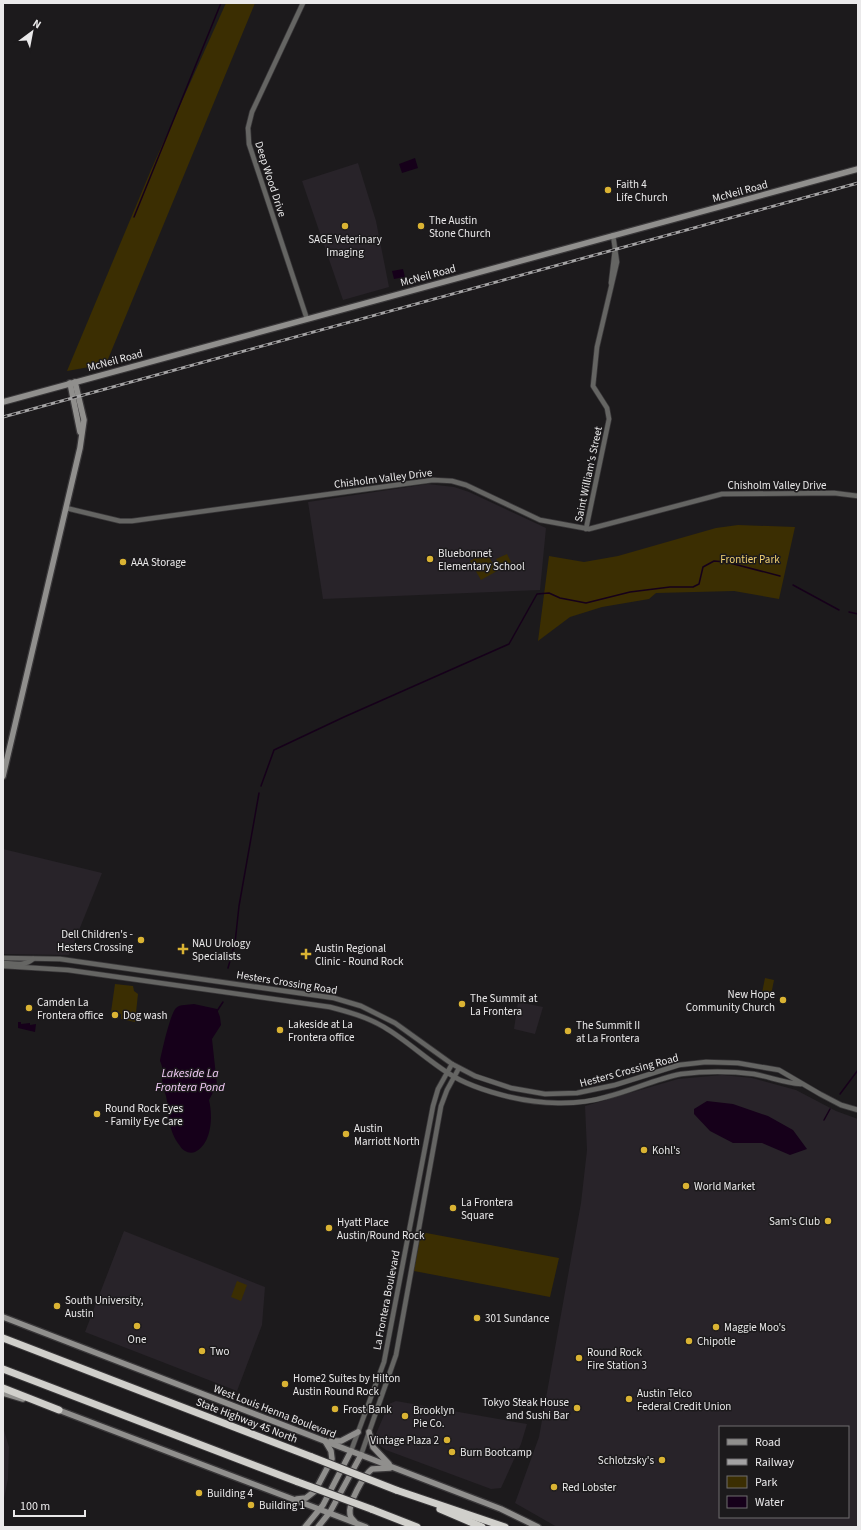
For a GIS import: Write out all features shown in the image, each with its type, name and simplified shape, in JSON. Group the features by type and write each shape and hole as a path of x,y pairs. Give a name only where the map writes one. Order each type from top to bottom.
{"highway":[{"name":"State Highway 45 North","path":"3,1338 396,1490 482,1527"},
{"path":"3,1369 417,1527"},
{"path":"3,1388 59,1410"},
{"path":"396,1490 505,1527"},
{"path":"370,1509 406,1527"}],"main road":[{"name":"McNeil Road","path":"3,402 858,169"},
{"path":"3,776 78,459 81,437 72,382"},
{"name":"West Louis Henna Boulevard","path":"3,1317 501,1509 538,1527"},
{"path":"3,1393 59,1410 366,1527"},
{"path":"325,1441 340,1442 358,1432"},
{"path":"369,1432 373,1447 392,1467"},
{"path":"295,1499 306,1498 315,1491 332,1459 331,1451 325,1441"},
{"name":"La Frontera Boulevard","path":"305,1527 323,1505 351,1451"},
{"name":"La Frontera Boulevard","path":"318,1527 330,1512 361,1455"},
{"path":"355,1522 350,1514 350,1506 366,1475 372,1469 392,1467"}],"street":[{"name":"Deep Wood Drive","path":"303,3 252,112 248,136 307,319"},
{"name":"Saint William's Street","path":"586,529 609,419 607,408 593,386 597,347 617,258 613,235"},
{"name":"Chisholm Valley Drive","path":"66,508 120,521 132,521 433,480 452,481 466,485 540,520 586,529 597,528 722,494 834,493 858,496"},
{"name":"Hesters Crossing Road","path":"3,958 78,961 334,998 361,1006 395,1023 459,1068 497,1084 511,1088 545,1094 577,1093 597,1090 661,1070 706,1062 738,1063 779,1070 801,1084 841,1105 858,1110"},
{"path":"3,965 23,964 28,963 33,959"},
{"name":"Hesters Crossing Road","path":"3,965 68,970 330,1007 352,1013 382,1026 454,1077 472,1085 509,1097 545,1102 589,1101 606,1098 653,1081 681,1074 722,1072 755,1075 789,1083 801,1084"},
{"name":"La Frontera Boulevard","path":"351,1451 384,1362 433,1106 438,1089 452,1064"},
{"name":"La Frontera Boulevard","path":"361,1455 396,1355 440,1111 444,1096 459,1068"}],"shaded area":[{"path":"358,163 376,221 389,287 343,300 302,181"},
{"name":"Bluebonnet Elementary School","path":"428,484 454,487 469,492 546,528 540,590 323,599 308,502"},
{"path":"3,849 102,873 69,955 3,954"},
{"path":"518,1002 543,1007 535,1034 514,1029"},
{"path":"722,1075 752,1078 796,1090 836,1111 858,1119 858,1527 557,1527 515,1503 539,1437 581,1203 587,1150 585,1106 678,1079"},
{"path":"124,1231 265,1287 262,1325 237,1391 85,1332"},
{"path":"396,1401 527,1424 521,1444 501,1488 491,1489 386,1450 379,1445 375,1436 389,1404"},
{"path":"3,1427 9,1447 8,1479 3,1503"}],"green space":[{"path":"226,3 255,3 106,364 67,371 151,170"},
{"name":"Frontier Park","path":"738,525 795,527 779,599 734,591 656,593 649,599 602,607 570,617 538,641 549,556 584,562 618,556 716,528"},
{"path":"486,552 497,571 481,580 470,561"},
{"path":"507,554 511,562 502,570 496,559"},
{"path":"765,978 774,980 771,995 762,993"},
{"path":"115,984 133,986 134,991 138,994 135,1022 121,1019 121,1014 111,1012"},
{"path":"421,1232 559,1258 550,1297 414,1271"},
{"path":"237,1281 247,1285 241,1301 231,1297"}],"water":[{"path":"415,158 418,168 402,173 399,164"},
{"path":"403,269 405,277 394,279 392,271"},
{"name":"Lakeside La Frontera Pond","path":"194,1004 217,1009 221,1025 212,1039 217,1085 209,1100 211,1114 210,1129 205,1143 201,1148 191,1153 184,1151 181,1148 173,1134 166,1096 162,1085 162,1070 160,1061 166,1033 171,1017 176,1008"},
{"path":"18,1022 21,1022 21,1024 30,1023 30,1025 36,1024 35,1032 18,1028"},
{"path":"707,1101 733,1104 768,1116 793,1130 807,1149 790,1155 762,1143 733,1143 710,1131 694,1114 694,1109"}],"waterway":[{"path":"134,217 221,3"},
{"path":"261,786 274,750 344,717 509,644 537,594 549,593 560,598 586,603 630,592 670,587 693,587 699,584 703,567 714,561 726,562 780,576"},
{"path":"793,585 839,610"},
{"path":"849,612 858,614"},
{"path":"228,968 235,943 239,906 259,793"},
{"path":"217,1011 223,1002"},
{"path":"840,1094 858,1070"},
{"path":"824,1120 830,1109"}],"railway":[{"path":"3,417 858,183"}],"place":[{"name":"Faith 4 Life Church","path":"608,190"},
{"name":"SAGE Veterinary Imaging","path":"345,226"},
{"name":"The Austin Stone Church","path":"421,226"},
{"name":"Bluebonnet Elementary School","path":"430,559"},
{"name":"AAA Storage","path":"123,562"},
{"name":"Dell Children's - Hesters Crossing","path":"141,940"},
{"name":"NAU Urology Specialists","path":"183,949"},
{"name":"Austin Regional Clinic - Round Rock","path":"306,954"},
{"name":"New Hope Community Church","path":"783,1000"},
{"name":"The Summit at La Frontera","path":"462,1004"},
{"name":"Camden La Frontera office","path":"29,1008"},
{"name":"Dog wash","path":"115,1015"},
{"name":"Lakeside at La Frontera office","path":"280,1030"},
{"name":"The Summit II at La Frontera","path":"568,1031"},
{"name":"Round Rock Eyes - Family Eye Care","path":"97,1114"},
{"name":"Austin Marriott North","path":"346,1134"},
{"name":"Kohl's","path":"644,1150"},
{"name":"World Market","path":"686,1186"},
{"name":"La Frontera Square","path":"453,1208"},
{"name":"Sam's Club","path":"828,1221"},
{"name":"Hyatt Place Austin/Round Rock","path":"329,1228"},
{"name":"South University, Austin","path":"57,1306"},
{"name":"301 Sundance","path":"477,1318"},
{"name":"One","path":"137,1326"},
{"name":"Maggie Moo's","path":"716,1327"},
{"name":"Chipotle","path":"689,1341"},
{"name":"Two","path":"202,1351"},
{"name":"Round Rock Fire Station 3","path":"579,1358"},
{"name":"Home2 Suites by Hilton Austin Round Rock","path":"285,1384"},
{"name":"Austin Telco Federal Credit Union","path":"629,1399"},
{"name":"Tokyo Steak House and Sushi Bar","path":"577,1408"},
{"name":"Frost Bank","path":"335,1409"},
{"name":"Brooklyn Pie Co.","path":"405,1416"},
{"name":"Vintage Plaza 2","path":"447,1440"},
{"name":"Burn Bootcamp","path":"452,1452"},
{"name":"Schlotzsky's","path":"662,1460"},
{"name":"Red Lobster","path":"554,1487"},
{"name":"Building 4","path":"199,1493"},
{"name":"Building 1","path":"251,1505"}]}
